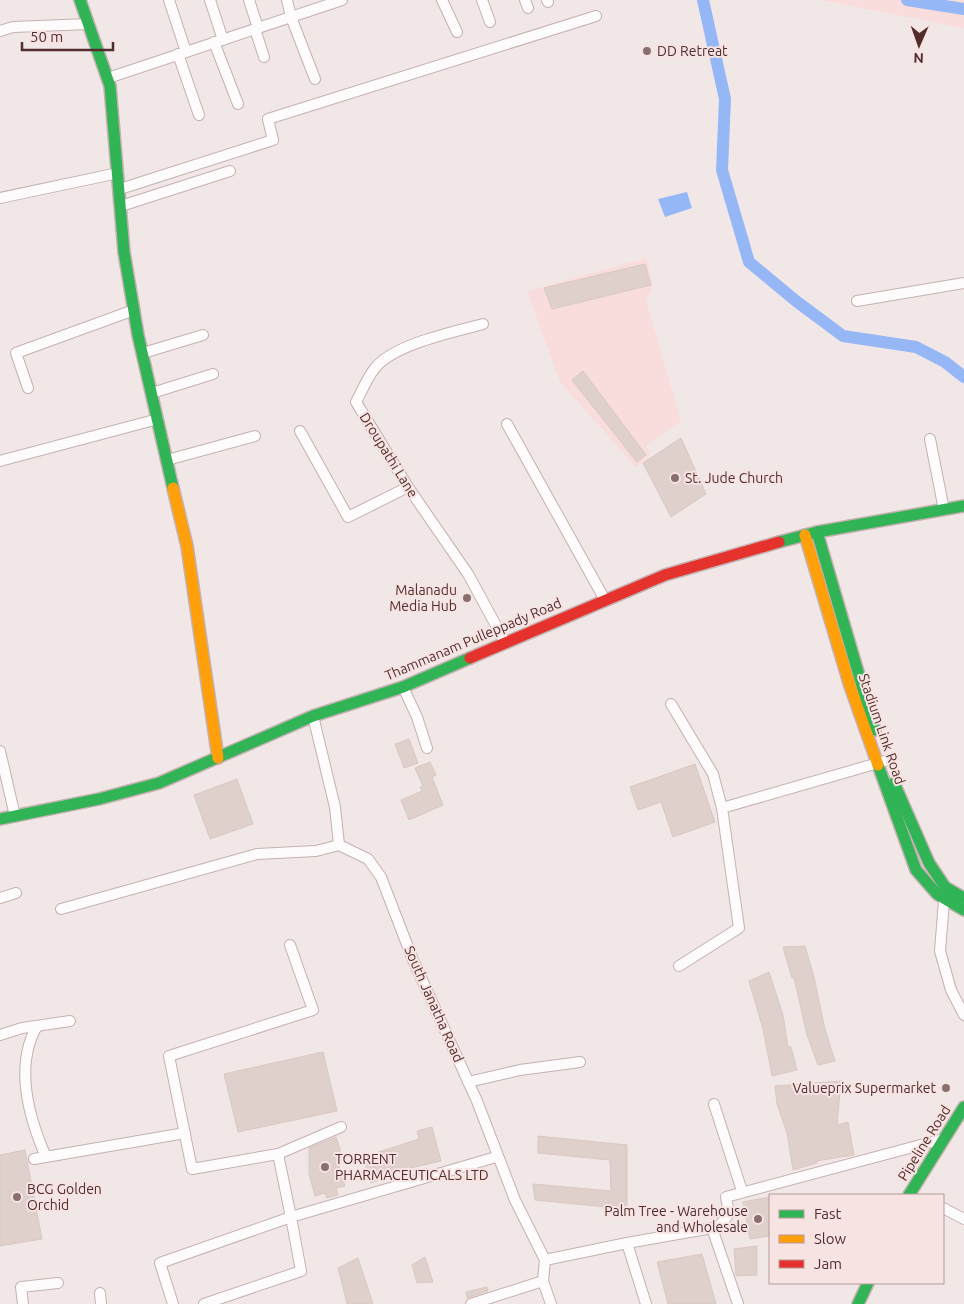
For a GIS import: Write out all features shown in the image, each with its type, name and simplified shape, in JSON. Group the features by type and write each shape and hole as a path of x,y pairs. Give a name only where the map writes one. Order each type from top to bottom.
{"street":[{"path":"80,0 90,24 110,86 124,252 143,353 187,546 218,758"},
{"path":"169,0 199,115"},
{"path":"210,0 219,41 238,104"},
{"path":"249,0 264,58"},
{"path":"287,0 291,17 315,79"},
{"path":"108,78 342,0"},
{"path":"442,0 457,32"},
{"path":"482,0 490,22"},
{"path":"120,189 272,140 268,119 596,16"},
{"path":"0,31 13,27 90,24"},
{"path":"121,206 230,172"},
{"path":"0,198 118,173"},
{"path":"857,301 964,283"},
{"path":"28,388 16,353 134,310"},
{"name":"Droupathi Lane","path":"483,324 419,341 396,353 376,367 356,402 408,486 468,574 505,642"},
{"path":"143,353 203,335"},
{"path":"152,392 213,374"},
{"path":"0,461 158,419"},
{"path":"507,424 605,600"},
{"path":"300,431 348,517 408,486"},
{"path":"167,460 255,436"},
{"path":"930,439 944,510"},
{"name":"Thammanam Pulleppady Road","path":"0,818 99,799 158,783 313,716 403,687 665,575 732,554 817,532 964,506"},
{"name":"Stadium Link Road","path":"817,532 881,762 916,870 927,887 944,901 964,910"},
{"name":"Stadium Link Road","path":"805,536 850,686 881,762 929,863 945,887 964,898"},
{"path":"403,687 418,717 427,748"},
{"path":"671,704 713,774 722,808 739,928 679,966"},
{"path":"61,909 257,854 316,850 340,846 335,807 313,716"},
{"path":"0,751 15,816"},
{"path":"722,808 881,762"},
{"name":"South Janatha Road","path":"340,846 368,859 381,877 413,960 468,1082 496,1157 545,1260"},
{"path":"0,898 16,893"},
{"path":"944,901 940,951 951,990 964,1015"},
{"path":"290,945 313,1010 169,1056 192,1169 278,1154 341,1127"},
{"path":"0,1035 37,1026 70,1021"},
{"path":"37,1026 30,1037 26,1057 26,1085 36,1134 46,1157"},
{"path":"468,1082 520,1070 580,1062"},
{"path":"714,1104 742,1191"},
{"name":"Pipeline Road","path":"913,1194 943,1139 964,1106"},
{"path":"952,1126 964,1121"},
{"path":"34,1159 185,1133"},
{"path":"551,1304 543,1282 545,1260 719,1226 728,1214 726,1196 943,1139"},
{"path":"204,1304 301,1271 278,1154"},
{"path":"173,1304 160,1263 291,1217 496,1157"},
{"path":"944,1209 964,1220"},
{"path":"712,1228 738,1304"},
{"path":"627,1243 646,1304"},
{"path":"471,1304 543,1282"},
{"path":"23,1304 21,1287 58,1283"},
{"path":"858,1304 868,1284"},
{"path":"100,1293 101,1304"}],"shaded area":[{"path":"820,0 964,0 964,28"},
{"path":"647,258 653,287 646,300 681,421 646,446 650,453 648,458 636,467 560,382 527,291"}],"water":[{"path":"687,192 692,208 665,217 658,199"}],"building":[{"path":"645,264 651,285 552,309 544,288"},
{"path":"583,371 646,455 637,462 572,380"},
{"name":"St. Jude Church","path":"681,438 706,494 671,517 643,463"},
{"path":"409,739 418,763 404,768 395,744"},
{"path":"430,762 436,775 432,777 443,805 409,820 401,800 422,791 420,787 423,786 415,768"},
{"path":"695,764 715,822 673,837 661,802 638,810 630,787"},
{"path":"237,779 253,824 210,839 194,795"},
{"path":"805,946 825,1029 835,1061 818,1065 807,1035 794,978 792,978 783,947"},
{"path":"769,972 783,1015 788,1047 791,1047 797,1070 772,1076 763,1029 749,981"},
{"path":"323,1052 337,1111 238,1132 224,1074"},
{"path":"841,1081 837,1125 848,1122 854,1155 816,1161 817,1163 793,1170 787,1133 777,1104 775,1086"},
{"path":"432,1127 441,1161 406,1169 371,1183 363,1157 419,1139 417,1131"},
{"path":"538,1136 627,1145 627,1209 535,1200 533,1184 611,1191 610,1160 538,1153"},
{"name":"TORRENT PHARMACEUTICALS LTD","path":"336,1137 340,1149 339,1166 345,1186 336,1188 338,1195 327,1198 325,1193 315,1196 309,1174 309,1148"},
{"name":"BCG Golden Orchid","path":"25,1150 42,1239 0,1246 0,1155"},
{"name":"Palm Tree - Warehouse and Wholesale","path":"769,1197 769,1236 750,1239 743,1202"},
{"path":"757,1246 757,1275 736,1276 734,1249"},
{"path":"702,1254 716,1304 668,1304 657,1262"},
{"path":"425,1257 433,1282 417,1283 412,1265"},
{"path":"358,1258 373,1304 347,1304 338,1268"},
{"path":"487,1287 488,1291 467,1298 466,1292"}],"waterway":[{"path":"703,0 725,99 722,170 749,262 796,301 843,336 916,347 945,362 964,377"},
{"path":"907,0 964,9"}],"traffic: fast":[{"path":"80,0 110,86 124,252 138,335 173,488"},
{"path":"779,542 817,532 964,506"},
{"path":"817,532 875,730"},
{"path":"0,819 99,799 159,783 313,716 403,687 470,658"},
{"path":"878,765 916,870 937,894 964,910"},
{"path":"894,783 929,863 945,887 964,898"},
{"path":"910,1194 964,1107"},
{"path":"858,1304 868,1284"}],"traffic: slow":[{"path":"173,488 187,546 218,758"},
{"path":"805,535 850,686 878,765"}],"traffic: jam":[{"path":"470,658 665,575 779,542"}],"place":[{"name":"DD Retreat","path":"647,51"},
{"name":"St. Jude Church","path":"675,478"},
{"name":"Malanadu Media Hub","path":"467,598"},
{"name":"Valueprix Supermarket","path":"946,1088"},
{"name":"TORRENT PHARMACEUTICALS LTD","path":"325,1167"},
{"name":"BCG Golden Orchid","path":"17,1197"},
{"name":"Palm Tree - Warehouse and Wholesale","path":"758,1219"}]}
